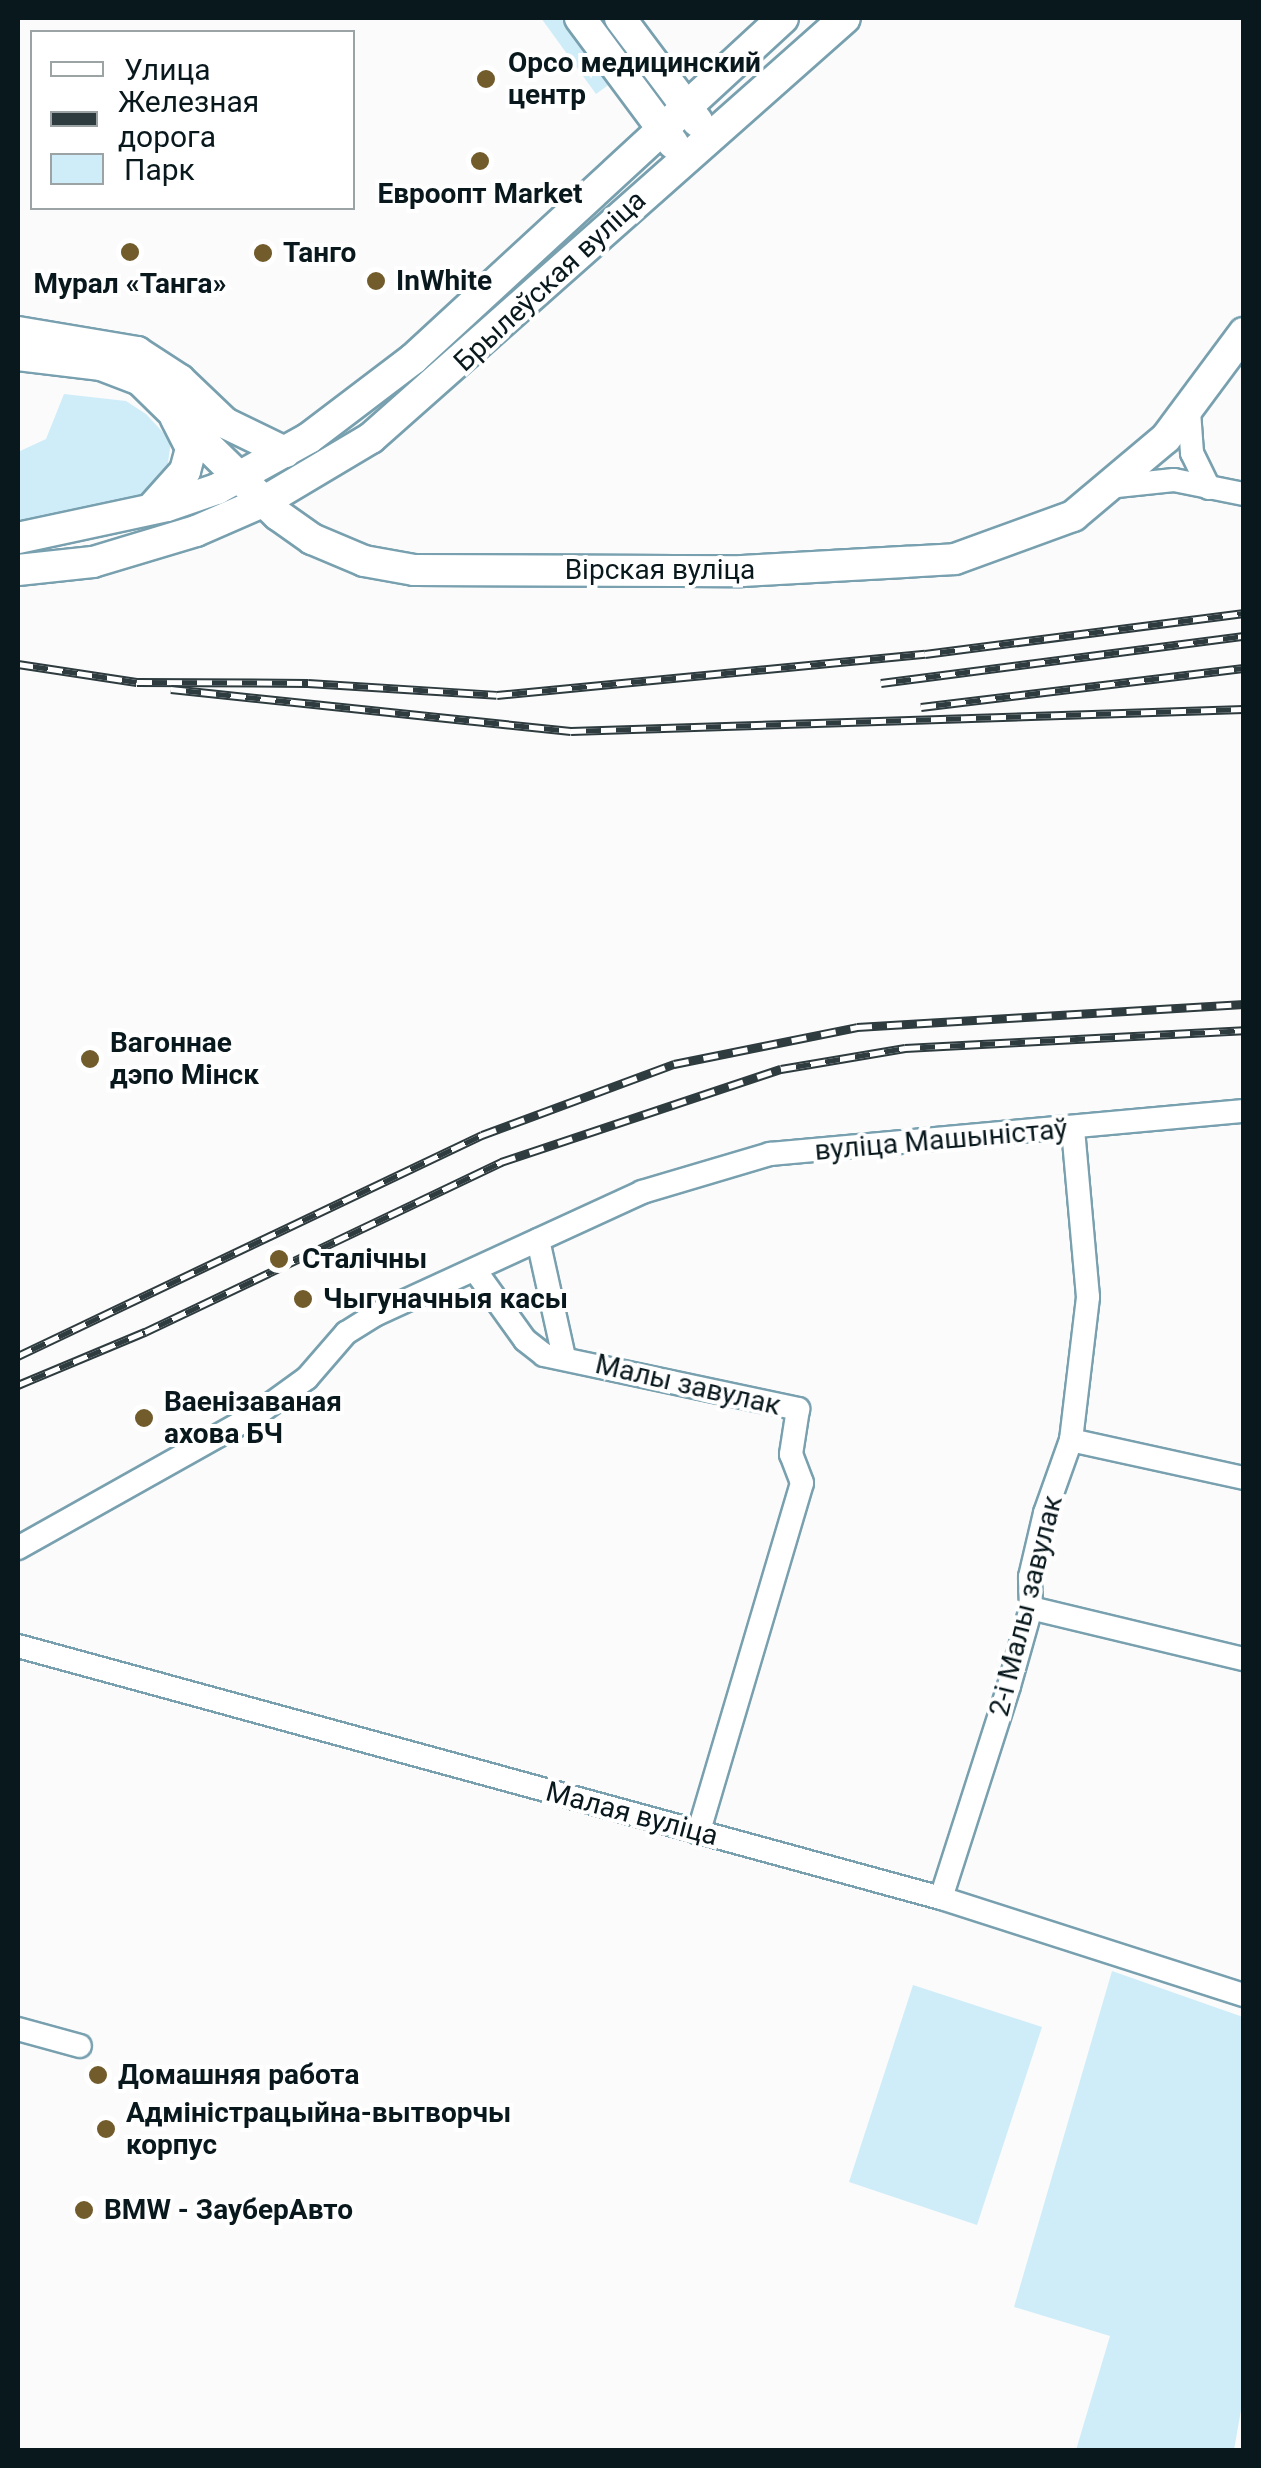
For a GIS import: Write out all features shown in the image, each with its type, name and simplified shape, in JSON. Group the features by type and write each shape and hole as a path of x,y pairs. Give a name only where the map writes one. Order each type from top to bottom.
{"main road":[{"path":"580,18 684,157"},
{"path":"620,18 660,73 694,97 708,135"},
{"path":"653,119 694,97 783,18"},
{"name":"Брылеўская вуліца","path":"265,501 418,402 708,135 845,18"},
{"name":"Брылеўская вуліца","path":"241,477 285,452 413,359 634,150 653,119"},
{"path":"18,332 137,352 180,380 225,423 285,452"},
{"name":"Вірская вуліца","path":"265,501 312,539 384,566 742,571 955,558 1020,540 1117,486 1189,412 1244,333"},
{"path":"18,355 101,365 152,388 265,501 137,552 18,570"},
{"path":"149,510 180,480 191,448 152,388"},
{"path":"18,538 149,510 241,477"}],"street":[{"path":"1189,412 1192,453 1210,488"},
{"path":"1117,486 1150,480 1244,494"},
{"name":"вуліца Машыністаў","path":"18,1548 260,1412 307,1378 346,1332 642,1192 770,1154 1244,1111"},
{"name":"2-і Малы завулак","path":"941,1898 1031,1608 1030,1578 1045,1512 1071,1440 1088,1297 1073,1129"},
{"path":"538,1240 564,1357"},
{"name":"Малы завулак","path":"476,1273 525,1340 544,1355 798,1409 790,1454 802,1483 698,1832"},
{"path":"1071,1440 1244,1478"},
{"path":"1031,1608 1244,1659"},
{"name":"Малая вуліца","path":"18,1646 941,1898 1244,1995"},
{"path":"18,2029 80,2046"}],"green space":[{"path":"541,18 568,18 614,81 596,94"},
{"path":"64,394 126,401 146,414 171,441 168,463 179,466 160,493 18,525 18,452 46,439"},
{"path":"1112,1971 1243,2017 1244,2393 1234,2450 1076,2450 1110,2336 1014,2307"},
{"path":"913,1985 1042,2027 977,2225 849,2182"}],"railway":[{"path":"18,664 137,682 308,683 497,695 925,654 1244,613"},
{"path":"881,683 1244,636"},
{"path":"921,707 1244,668"},
{"path":"171,689 571,731 1244,709"},
{"path":"18,1356 482,1135 674,1064 857,1027 1244,1004"},
{"path":"18,1385 145,1332 501,1162 781,1069 905,1048 1244,1030"}],"place":[{"name":"Орсо медицинский центр","path":"486,79"},
{"name":"Евроопт Market","path":"480,161"},
{"name":"Мурал «Танга»","path":"130,252"},
{"name":"Танго","path":"263,253"},
{"name":"InWhite","path":"376,281"},
{"name":"Вагоннае дэпо Мінск","path":"90,1059"},
{"name":"Сталічны","path":"279,1259"},
{"name":"Чыгуначныя касы","path":"303,1299"},
{"name":"Ваенізаваная ахова БЧ","path":"144,1418"},
{"name":"Домашняя работа","path":"98,2075"},
{"name":"Адміністрацыйна-вытворчы корпус","path":"106,2129"},
{"name":"BMW - ЗауберАвто","path":"84,2210"}]}
